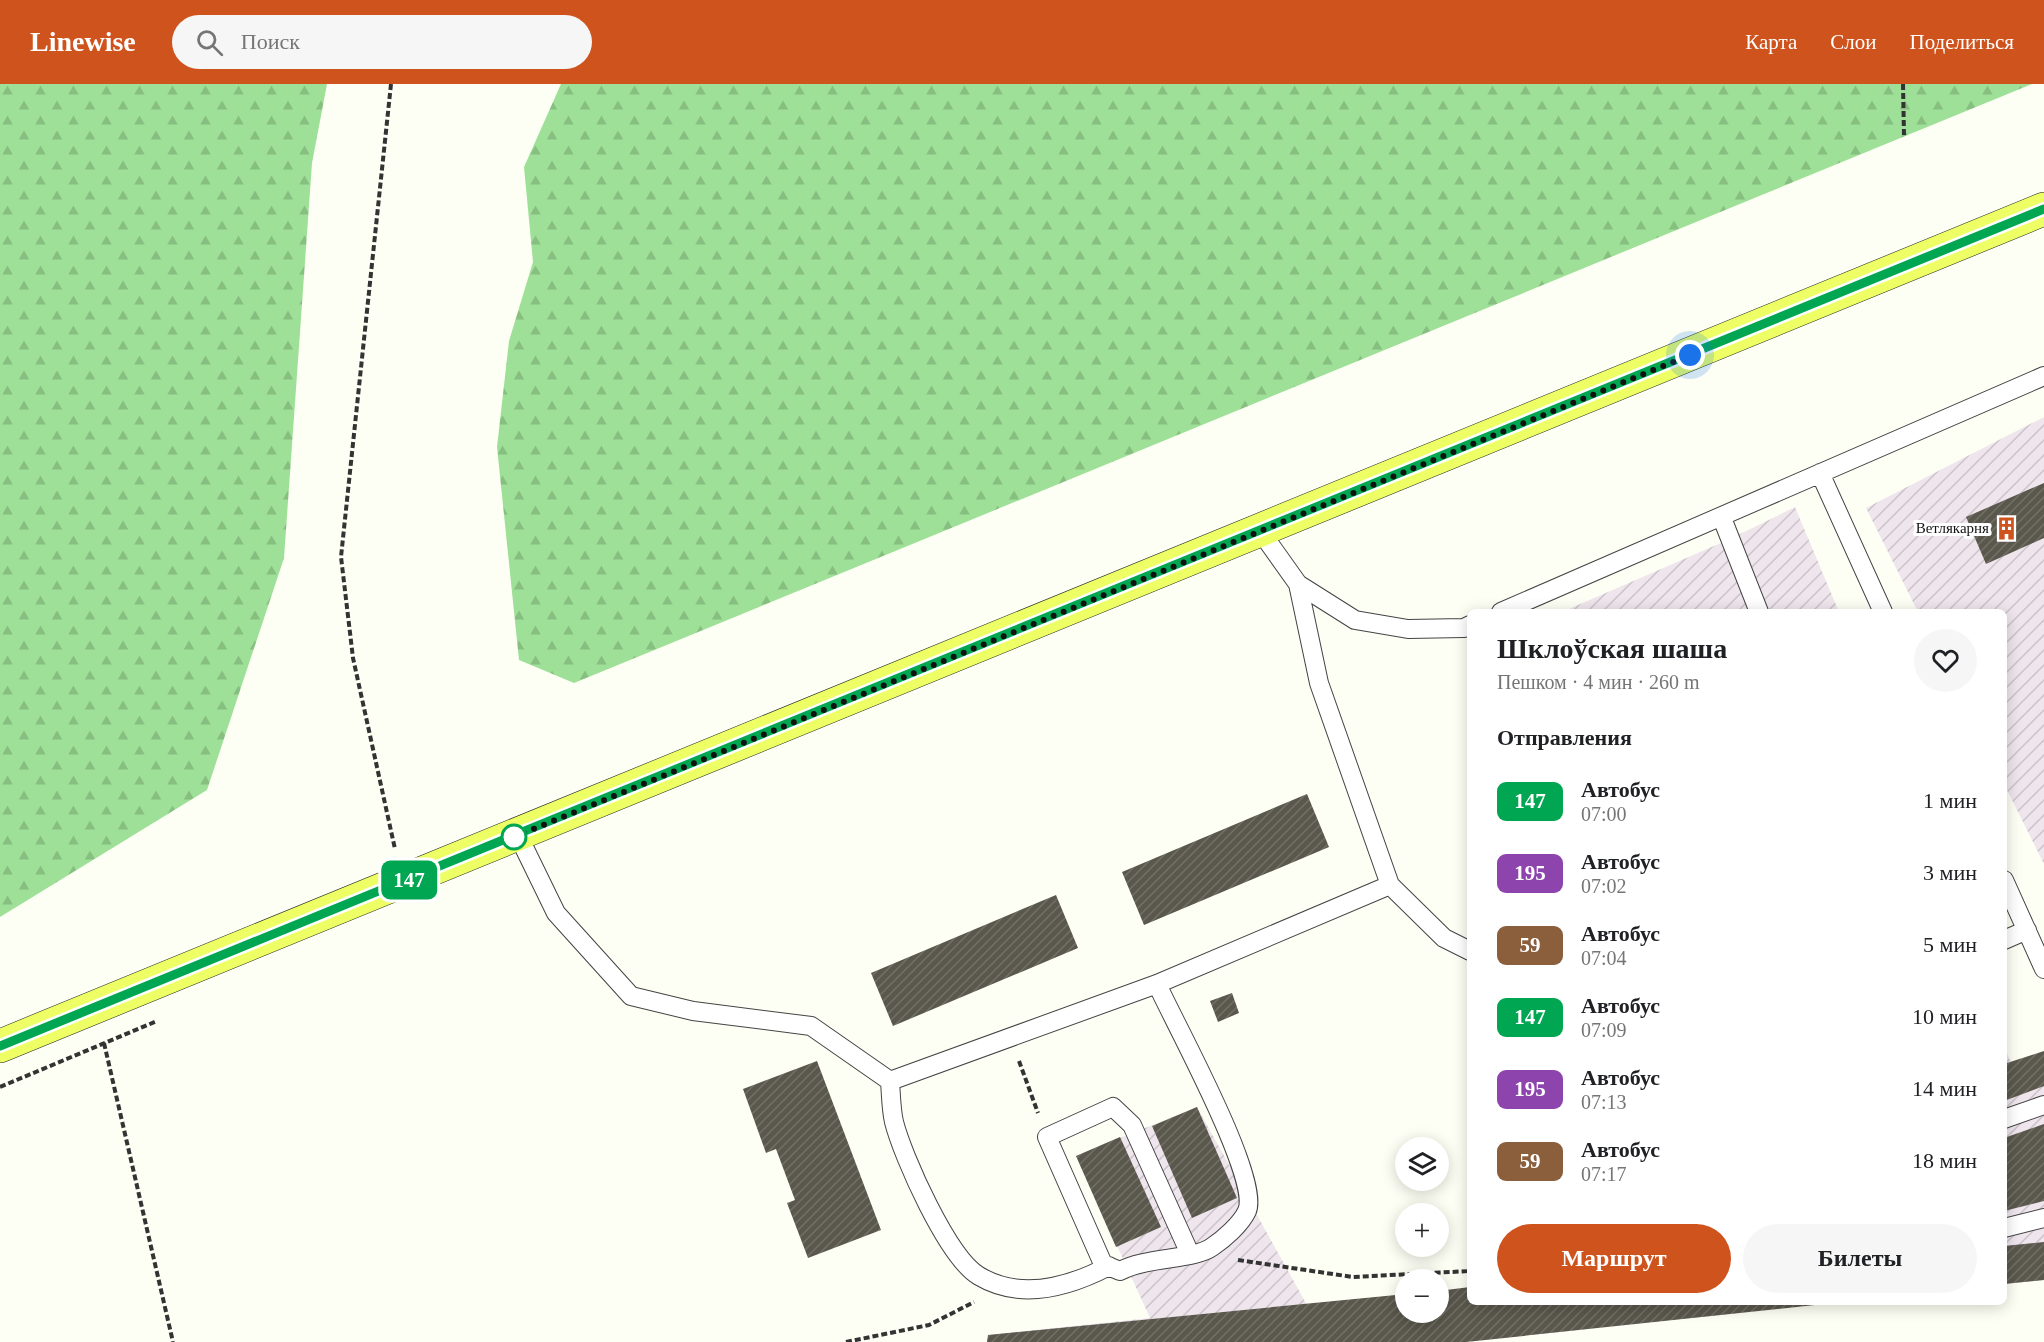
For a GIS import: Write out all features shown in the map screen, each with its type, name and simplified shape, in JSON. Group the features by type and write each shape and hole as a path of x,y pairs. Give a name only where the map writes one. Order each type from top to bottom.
{"main road":[{"path":"0,1046 1261,532 2044,209"}],"lane":[{"path":"1508,609 1722,518 2044,376"},
{"path":"1820,473 1882,609"},
{"path":"1722,518 1758,609"},
{"path":"1261,532 1298,584 1355,620 1408,629 1467,626"},
{"path":"1298,584 1319,683 1389,885 1444,938 1467,950"},
{"path":"518,835 556,913 631,996 693,1011 811,1026 890,1081 894,1122 913,1174 945,1236 977,1275 1005,1287 1044,1290 1068,1284 1109,1266"},
{"path":"890,1081 1156,984 1389,885"},
{"path":"2007,887 2044,969"},
{"path":"2007,939 2027,930"},
{"path":"1156,984 1239,1157 1249,1190 1248,1210 1211,1249 1190,1254 1131,1265 1120,1271 1103,1264 1047,1137 1113,1107 1132,1125 1190,1254"},
{"path":"2007,1118 2044,1105"},
{"path":"2007,1227 2044,1218"}],"path":[{"path":"391,84 341,557 353,658 396,856 406,881"},
{"path":"1903,84 1904,136"},
{"path":"1011,1037 1047,1137"},
{"path":"104,1043 173,1342"},
{"path":"1190,1254 1353,1277 1467,1271"},
{"path":"846,1342 929,1325 1005,1287"}],"shaded area":[{"path":"2044,417 2044,864 2007,790 2007,609 1916,609 1866,508"},
{"path":"1795,507 1838,609 1569,609 1730,539"},
{"path":"2007,1053 2011,1062 2044,1055 2044,1280 2007,1284"},
{"path":"1197,1107 1307,1305 1395,1310 1395,1323 1449,1323 1449,1309 1467,1303 1467,1305 1810,1305 1466,1342 987,1342 988,1335 1150,1318 1076,1156"}],"green space":[{"path":"0,84 327,84 312,163 284,558 207,790 0,917"},
{"path":"561,84 2032,84 574,683 519,660 497,447 509,341 533,262 524,167"}],"building":[{"name":"Ветлякарня","path":"2044,483 2044,538 1986,564 1966,517"},
{"path":"1307,794 1329,847 1144,925 1122,872"},
{"path":"1056,895 1078,948 893,1026 871,973"},
{"path":"1232,993 1239,1013 1218,1022 1210,1001"},
{"path":"2044,1051 2044,1086 2007,1100 2007,1063"},
{"path":"817,1061 881,1230 808,1258 787,1203 795,1200 776,1149 766,1153 743,1089"},
{"path":"1197,1107 1237,1198 1192,1218 1152,1126"},
{"path":"2044,1124 2044,1201 2007,1210 2007,1137"},
{"path":"1120,1137 1161,1227 1116,1247 1076,1156"},
{"path":"2044,1242 2044,1280 2007,1284 2007,1246"},
{"path":"1467,1287 1467,1305 1815,1305 1466,1342 987,1342 988,1335 1395,1295 1395,1323 1449,1323 1449,1290"}],"bus line":[{"name":"147","path":"0,1046 1282,523 2044,209"}],"place":[{"name":"Ветлякарня","path":"2007,528"}],"route":[{"path":"514,837 1690,355"}]}
